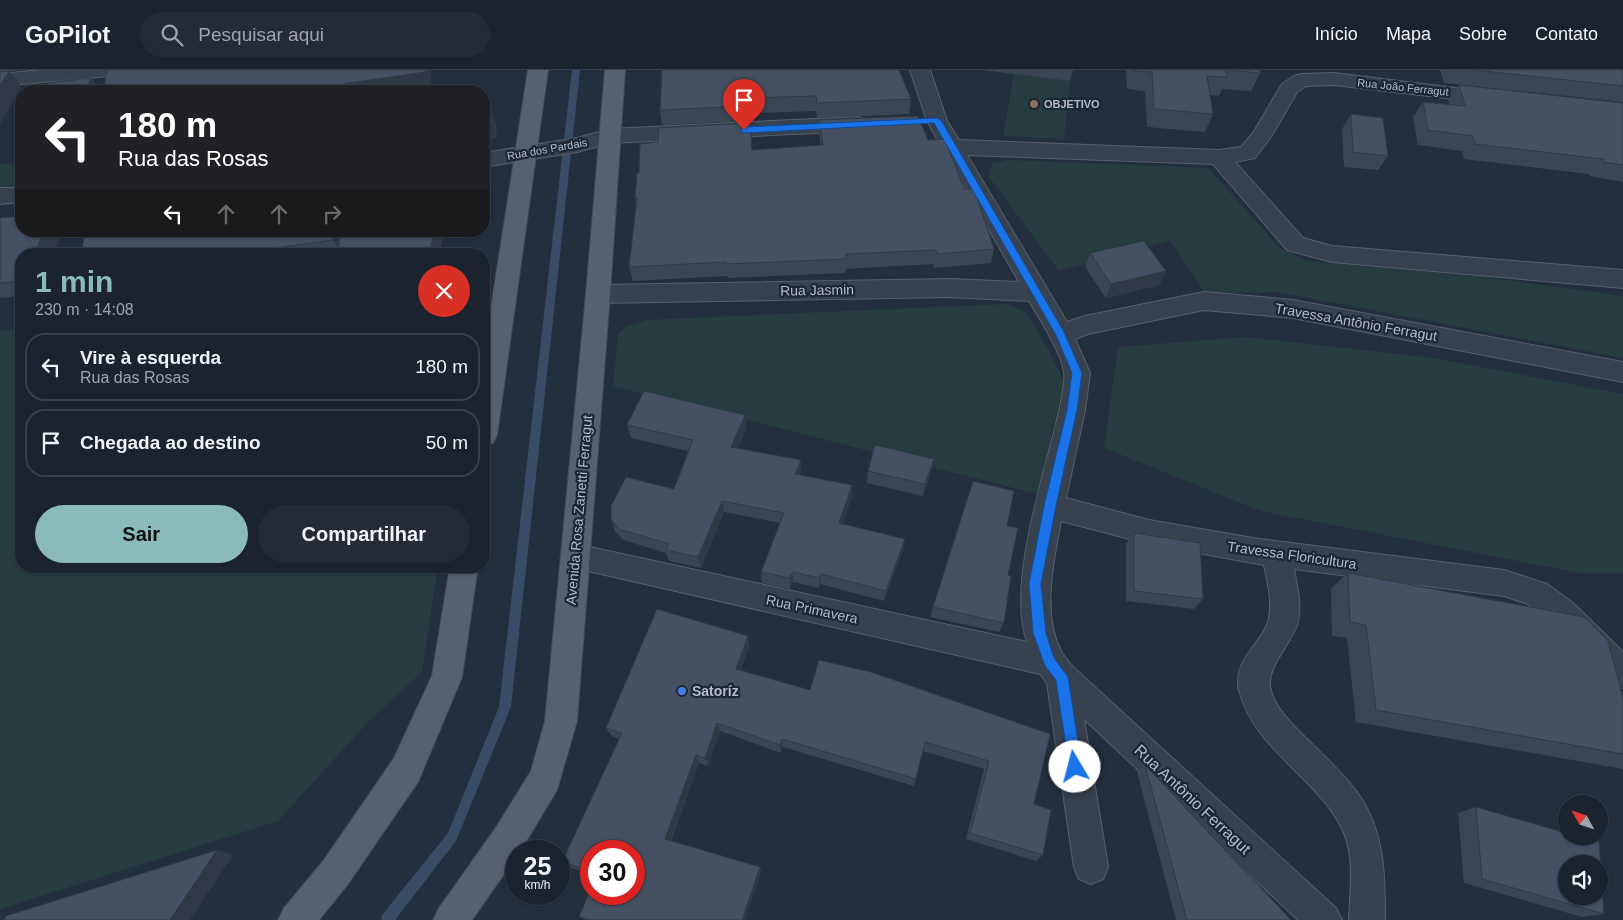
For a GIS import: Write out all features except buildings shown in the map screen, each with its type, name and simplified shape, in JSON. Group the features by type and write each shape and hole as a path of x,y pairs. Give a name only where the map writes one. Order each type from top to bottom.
{"main road":[{"path":"490,396 538,70"},
{"name":"Avenida Rosa Zanetti Ferragut","path":"451,920 509,838 545,778 561,721 598,294 615,70"},
{"path":"296,920 336,872 406,770 447,677 463,573"}],"street":[{"path":"0,80 110,70"},
{"path":"920,70 927,121 951,147 1060,334 1077,373 1072,410 1050,506 1035,584 1040,633 1056,669 1091,866"},
{"name":"Rua João Ferragut","path":"951,147 1219,157 1248,153 1261,137 1289,88 1301,80 1334,79 1507,99"},
{"name":"Rua dos Pardais","path":"490,159 576,145 610,136 877,123"},
{"path":"1219,157 1295,244 1332,254 1623,279"},
{"path":"0,196 15,195"},
{"name":"Rua Jasmin","path":"598,294 950,288 1035,292"},
{"name":"Travessa Antônio Ferragut","path":"1060,334 1085,325 1204,301 1293,309 1623,372"},
{"name":"Travessa Floricultura","path":"1050,506 1148,532 1277,554 1504,583 1537,593 1563,613 1623,673"},
{"path":"1277,554 1285,613 1282,625 1254,670 1254,688 1261,706 1272,723 1340,798 1357,825 1366,852 1366,920"},
{"name":"Rua Primavera","path":"576,557 1056,669"},
{"name":"Rua Antônio Ferragut","path":"1056,669 1324,920"}],"green space":[{"path":"1014,74 1070,81 1064,139 1003,136"},
{"path":"1007,160 1208,168 1279,247 1307,261 1476,276 1623,296 1623,358 1277,292 1206,294 1170,241 1059,271 989,177 992,164"},
{"path":"15,163 15,188 0,187 0,165"},
{"path":"1006,304 1025,312 1039,333 1064,380 1038,494 613,386 618,334 627,326 646,320"},
{"path":"15,329 15,573 437,573 422,672 368,722 278,821 0,909 0,331"},
{"path":"1246,337 1433,358 1623,394 1623,573 1580,573 1261,511 1104,448 1118,347"}],"waterway":[{"path":"387,920 452,837 505,707 576,70"}],"place":[{"name":"OBJETIVO","path":"1034,104"},
{"name":"Satoríz","path":"682,691"}],"route":[{"path":"744,130 936,120 1060,334 1077,373 1072,410 1050,506 1035,584 1040,633 1049,661 1062,677 1075,767"}]}
